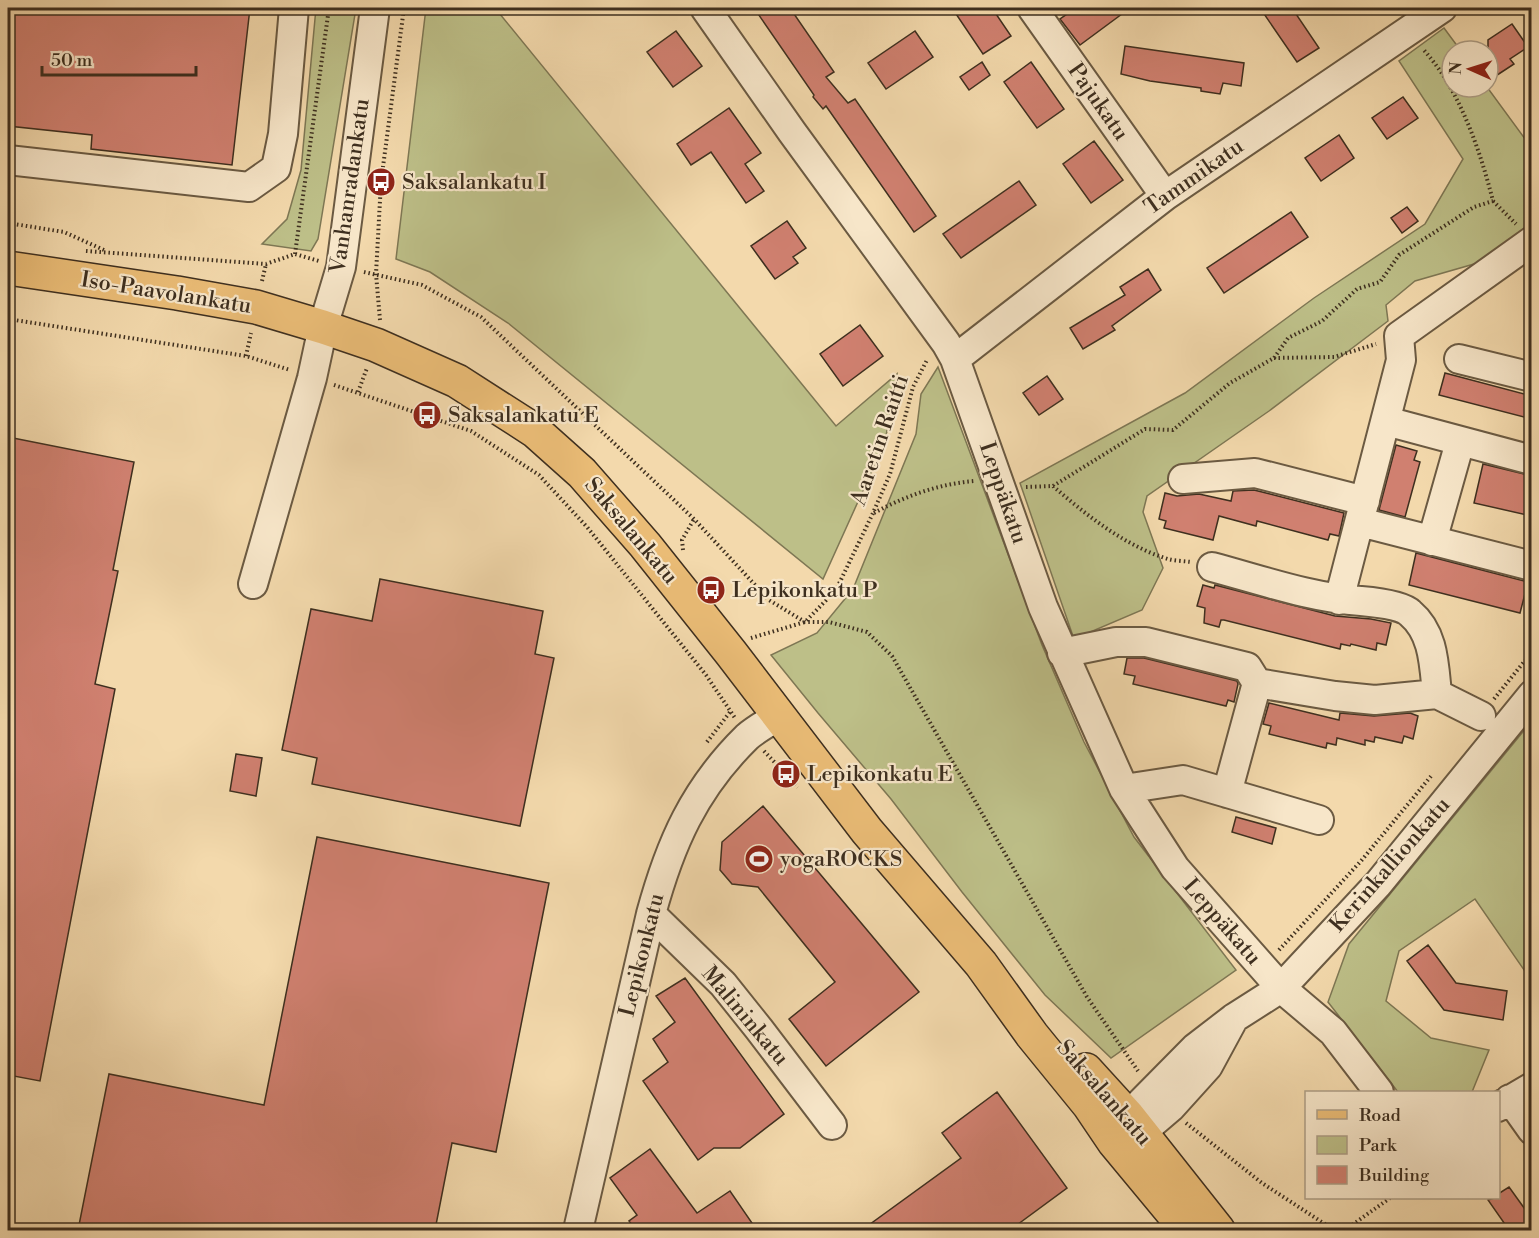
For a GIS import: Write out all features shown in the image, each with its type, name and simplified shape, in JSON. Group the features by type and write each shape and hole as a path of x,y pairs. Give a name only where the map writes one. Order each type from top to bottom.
{"main road":[{"name":"Iso-Paavolankatu","path":"8,268 245,305 323,327"},
{"name":"Saksalankatu","path":"323,327 376,345 458,381 535,431 582,473 645,545 731,653 867,831 981,964 1042,1023 1128,1130 1218,1230"},
{"name":"Saksalankatu","path":"1128,1130 1187,1230"}],"street":[{"path":"8,160 249,187 276,168 283,134 294,8"},
{"name":"Vanhanradankatu","path":"253,584 341,267 375,8"},
{"name":"Leppäkatu","path":"705,8 951,351 1043,607 1124,789 1175,868 1272,978 1333,1032 1378,1091"},
{"name":"Pajukatu","path":"1032,8 1165,196"},
{"name":"Tammikatu","path":"951,351 1165,196 1442,8"},
{"path":"1339,600 1401,360 1399,336 1528,237"},
{"path":"1459,360 1530,373"},
{"path":"1386,421 1532,460"},
{"path":"1432,541 1460,442"},
{"path":"1182,479 1255,473 1362,512 1432,541 1532,566"},
{"path":"1212,567 1339,600 1376,603 1409,611 1424,630 1433,650 1437,694"},
{"path":"1062,653 1116,642 1146,642 1247,667 1257,683 1227,793"},
{"path":"1257,683 1375,700 1437,694 1480,716"},
{"name":"Kerinkallionkatu","path":"1128,1130 1162,1098 1208,1066 1234,1018 1272,978 1378,884 1532,694"},
{"name":"Lepikonkatu","path":"578,1230 651,914 663,872 678,834 702,792 727,759 749,736 778,716"},
{"path":"1124,789 1183,780 1319,820"},
{"name":"Malininkatu","path":"651,914 723,984 832,1125"},
{"path":"1513,1098 1532,1130"}],"path":[{"path":"295,254 329,8"},
{"path":"358,392 376,345 381,317 376,274 381,182 404,8"},
{"path":"1408,30 1443,75 1459,106 1482,159 1493,201 1528,237"},
{"path":"873,513 896,501 951,483 1053,486 1145,429 1173,430 1230,383 1274,358 1287,338 1322,321 1357,289 1380,282 1399,255 1474,207 1493,201"},
{"path":"8,223 64,232 108,252"},
{"path":"8,319 246,356 471,430 539,475 587,527 706,675 749,736 799,789"},
{"path":"1274,358 1334,357 1399,336"},
{"name":"Aaretin Raitti","path":"748,639 805,622 836,590 890,474 913,387 926,361 951,351"},
{"path":"1053,486 1081,510 1135,544 1168,559 1212,567"},
{"path":"805,622 829,622 867,632 892,656 1087,998 1133,1066 1189,1126 1262,1183 1334,1230"},
{"path":"1480,716 1532,652"},
{"path":"1272,978 1361,861 1436,771"},
{"path":"1345,1230 1387,1199"}],"green space":[{"path":"316,8 356,8 318,239 311,251 262,244 287,219 301,170"},
{"path":"426,8 495,8 836,426 897,374 885,442 823,579 508,323 430,272 396,259"},
{"path":"1444,28 1452,39 1440,39 1440,99 1496,99 1531,147 1531,225 1481,262 1415,281 1386,305 1388,321 1269,411 1147,496 1143,512 1163,568 1142,610 1074,639 1020,483 1185,393 1314,298 1425,224 1463,159 1399,61"},
{"path":"938,367 1042,645 1084,742 1134,837 1236,970 1111,1058 1045,995 891,799 771,655 817,633 853,589 916,434 921,394"},
{"path":"1531,722 1532,853 1526,857 1532,864 1531,980 1475,899 1399,951 1386,1001 1431,1038 1489,1050 1472,1091 1397,1091 1328,1002 1349,944"}],"building":[{"path":"8,8 250,8 232,165 91,149 92,135 8,126"},
{"path":"754,8 790,8 834,72 826,77 848,103 855,99 936,216 914,232 826,106 823,109 813,97 814,95"},
{"path":"952,8 992,8 1011,36 983,54"},
{"path":"1062,8 1130,8 1080,45 1060,19 1067,14"},
{"path":"1260,8 1292,8 1319,48 1297,62"},
{"path":"1512,24 1528,47 1510,59 1514,64 1500,73 1500,39 1490,39"},
{"path":"676,31 702,66 673,87 647,52"},
{"path":"915,31 933,57 886,89 868,63"},
{"path":"1125,46 1244,63 1241,86 1223,83 1220,94 1201,91 1201,88 1150,81 1121,74"},
{"path":"982,62 990,75 969,90 960,77"},
{"path":"1031,62 1064,109 1037,128 1004,82"},
{"path":"1403,97 1418,118 1387,139 1372,118"},
{"path":"729,108 761,153 745,164 764,191 746,203 711,152 691,165 677,144"},
{"path":"1339,135 1354,158 1321,181 1305,158"},
{"path":"1094,141 1123,180 1091,203 1063,164"},
{"path":"1019,181 1036,205 961,258 943,234"},
{"path":"1407,207 1418,221 1402,233 1391,218"},
{"path":"1291,212 1308,237 1224,293 1207,268"},
{"path":"787,221 806,248 793,257 798,263 775,279 751,246"},
{"path":"1148,269 1161,290 1112,326 1115,330 1083,349 1070,328 1125,295 1120,287"},
{"path":"860,325 883,356 843,386 820,354"},
{"path":"1445,373 1532,396 1532,419 1439,395"},
{"path":"1047,376 1063,399 1039,415 1023,393"},
{"path":"8,437 134,462 113,570 118,571 95,684 115,689 40,1081 8,1075"},
{"path":"1396,445 1417,451 1414,460 1420,462 1405,517 1379,510"},
{"path":"1483,464 1532,476 1532,516 1474,503"},
{"path":"1254,490 1344,513 1339,536 1330,534 1328,540 1257,521 1256,526 1219,516 1213,540 1164,528 1166,521 1159,519 1165,493 1177,496 1199,494 1231,501 1233,491"},
{"path":"1416,553 1528,582 1520,613 1409,585"},
{"path":"380,579 543,611 535,654 554,658 520,826 312,784 317,758 282,750 311,609 372,621"},
{"path":"1203,585 1214,588 1215,585 1335,616 1391,623 1386,645 1377,643 1376,650 1341,644 1340,649 1224,620 1221,620 1219,627 1204,623 1205,608 1197,606"},
{"path":"1127,658 1144,658 1237,681 1234,702 1228,700 1226,706 1133,684 1135,676 1124,674"},
{"path":"1269,703 1339,720 1340,713 1374,716 1410,713 1418,716 1413,739 1404,736 1402,743 1375,737 1374,742 1365,740 1365,745 1337,738 1336,745 1327,743 1326,748 1269,734 1271,726 1263,724"},
{"path":"236,754 262,758 256,796 230,791"},
{"path":"763,806 919,992 826,1066 789,1019 835,982 758,887 732,884 720,870 722,842"},
{"path":"1236,817 1276,828 1272,844 1232,832"},
{"path":"317,837 549,883 496,1152 452,1143 435,1230 78,1230 109,1074 264,1105"},
{"path":"1428,945 1456,983 1507,991 1503,1020 1444,1010 1407,961"},
{"path":"685,978 784,1114 740,1148 714,1148 698,1160 643,1081 668,1062 653,1039 675,1022 656,996"},
{"path":"997,1092 1067,1188 1010,1230 862,1230 961,1158 942,1133"},
{"path":"650,1149 697,1213 730,1191 752,1223 742,1230 636,1230 629,1221 637,1215 610,1178"},
{"path":"1509,1187 1532,1219 1532,1230 1509,1230 1488,1200 1500,1199 1500,1193"}],"place":[{"name":"Saksalankatu I","path":"381,182"},
{"name":"Saksalankatu E","path":"427,415"},
{"name":"Lepikonkatu P","path":"711,590"},
{"name":"Lepikonkatu E","path":"786,774"},
{"name":"yogaROCKS","path":"759,859"}]}
